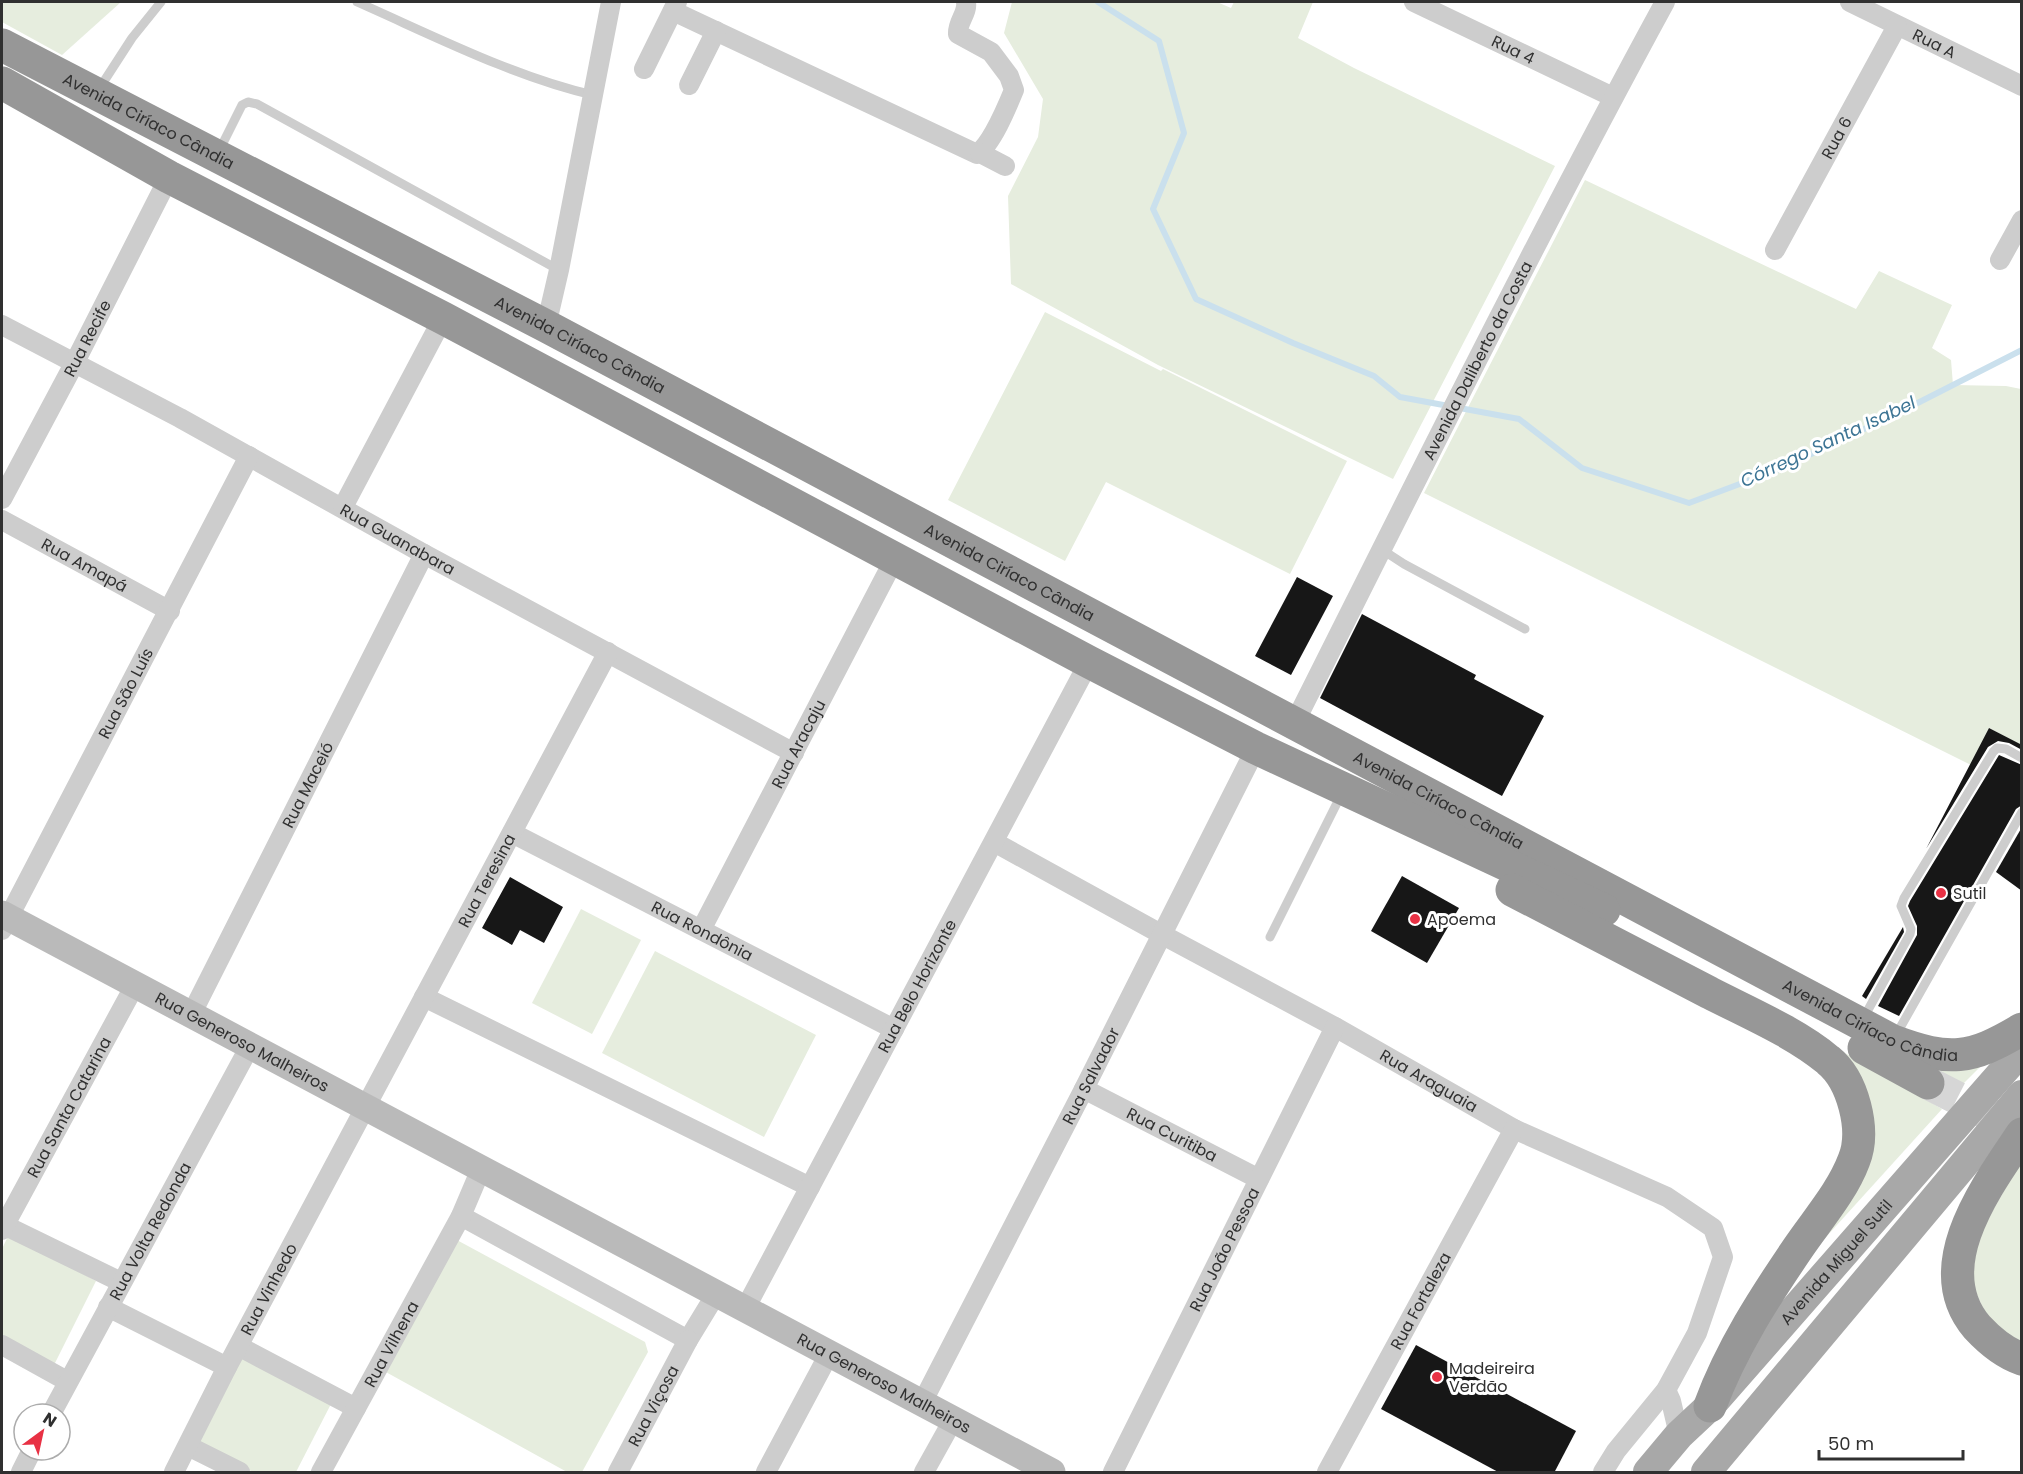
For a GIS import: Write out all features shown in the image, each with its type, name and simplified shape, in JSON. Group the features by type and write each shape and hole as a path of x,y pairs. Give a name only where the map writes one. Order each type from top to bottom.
{"highway":[{"name":"Avenida Ciríaco Cândia","path":"2,45 546,326 1893,1041 1919,1051 1952,1056 1994,1046 2022,1029"},
{"path":"2,83 169,177 443,318 1089,662 1256,748 1627,921 1928,1083"},
{"path":"1294,766 1408,837 1782,1030 1829,1060 1843,1078 1854,1102 1857,1116 1859,1134 1854,1160 1829,1203 1773,1285 1743,1334 1722,1372 1710,1406"},
{"path":"2022,1134 1970,1219 1962,1240 1958,1267 1960,1293 1969,1317 1985,1335 2008,1354 2022,1359"}],"main road":[{"name":"Avenida Miguel Sutil","path":"1648,1473 1679,1435 1710,1406 2022,1050"},
{"name":"Avenida Miguel Sutil","path":"1706,1473 2022,1095"}],"street":[{"path":"546,326 611,2"},
{"path":"966,2 967,8 959,25 958,34 991,52 1009,76 1014,90 1003,115 980,153"},
{"name":"Rua 4","path":"1414,2 1613,97"},
{"name":"Avenida Daliberto da Costa","path":"1294,722 1459,394 1613,97 1665,2"},
{"name":"Rua A","path":"1850,2 2022,86"},
{"path":"644,69 675,6 716,32 974,154 980,153 1005,166"},
{"name":"Rua 6","path":"1775,250 1897,26"},
{"path":"689,85 716,32"},
{"name":"Rua Recife","path":"2,499 169,177"},
{"path":"2000,260 2022,219"},
{"path":"343,507 443,318"},
{"name":"Rua Guanabara","path":"2,325 249,456 424,554 794,753"},
{"name":"Rua São Luís","path":"4,921 170,611 249,456"},
{"name":"Rua Amapá","path":"2,520 170,611"},
{"name":"Rua Maceió","path":"190,1015 424,554"},
{"name":"Rua Aracaju","path":"700,930 895,558"},
{"name":"Rua Teresina","path":"366,1108 608,652"},
{"name":"Rua Belo Horizonte","path":"745,1309 1089,662"},
{"name":"Rua Salvador","path":"922,1403 1256,748"},
{"name":"Rua Rondônia","path":"512,833 894,1029"},
{"name":"Rua Araguaia","path":"994,842 1335,1027 1514,1129 1667,1197 1713,1228 1723,1257 1697,1334 1666,1390 1616,1451 1603,1473"},
{"name":"Rua Generoso Malheiros","path":"4,921 135,985 1052,1473"},
{"name":"Rua Santa Catarina","path":"3,1227 135,985"},
{"path":"424,998 810,1187"},
{"name":"Rua João Pessoa","path":"1113,1473 1335,1027"},
{"name":"Rua Volta Redonda","path":"57,1402 250,1046"},
{"name":"Rua Curitiba","path":"1084,1089 1259,1179"},
{"name":"Rua Vinhedo","path":"174,1473 227,1367 240,1347 366,1108"},
{"name":"Rua Fortaleza","path":"1327,1473 1514,1129"},
{"path":"481,1169 461,1216 688,1340 716,1294"},
{"name":"Rua Vilhena","path":"321,1473 461,1216"},
{"path":"3,1227 121,1282"},
{"path":"108,1307 227,1367"},
{"name":"Rua Viçosa","path":"618,1473 688,1340"},
{"path":"2,1345 67,1381"},
{"path":"240,1347 356,1408"},
{"path":"766,1473 829,1354"},
{"path":"1666,1390 1679,1435"},
{"path":"924,1473 953,1420"},
{"path":"188,1446 240,1473"}],"lane":[{"path":"96,94 132,38 161,2"},
{"path":"357,2 443,41 557,87 593,95"},
{"path":"217,155 242,105 248,102 256,104 559,270"},
{"path":"1381,549 1525,630"},
{"path":"1860,1024 1910,934 1911,929 1901,906 1993,752 1997,748 2006,749 2022,758"},
{"path":"1270,937 1341,795"},
{"path":"1893,1041 2022,812"}],"green space":[{"path":"2,2 121,2 62,55 2,22"},
{"path":"1012,2 1217,2 1231,8 1234,2 1313,2 1298,38 1354,68 1555,166 1393,479 1158,365 1011,284 1008,196 1038,137 1043,99 1004,33"},
{"path":"1585,180 1856,309 1879,271 1952,305 1932,348 1951,360 1953,385 2006,386 2021,389 2021,745 1989,728 1971,765 1424,493"},
{"path":"1045,312 1347,461 1290,574 1106,482 1065,561 948,500"},
{"path":"581,909 641,940 592,1034 532,1003"},
{"path":"655,951 816,1035 764,1137 602,1053"},
{"path":"1833,1046 1942,1109 1807,1258 1863,1167"},
{"path":"1884,1047 1983,1064 1962,1085"},
{"path":"2021,1161 2021,1344 1989,1322 1972,1283 1977,1238"},
{"path":"9,1234 96,1281 51,1371 2,1344 2,1249"},
{"path":"455,1239 645,1342 648,1352 582,1472 567,1472 384,1371"},
{"path":"242,1358 331,1404 296,1472 253,1472 193,1442"}],"building":[{"path":"1297,577 1333,596 1291,675 1255,656"},
{"path":"1362,614 1476,675 1474,679 1544,716 1502,796 1320,698"},
{"path":"1989,728 2022,745 2022,750 2009,743 1998,741 1988,747 1926,849"},
{"path":"1999,755 2022,765 2022,805 2016,809 1899,1016 1878,1006 1917,935 1917,926 1908,906"},
{"path":"2022,827 2022,891 1996,872"},
{"name":"Apoema","path":"1402,876 1459,908 1427,963 1371,931"},
{"path":"510,877 563,907 544,943 520,930 512,945 482,928"},
{"path":"1903,927 1904,932 1866,999 1862,996"},
{"name":"Madeireira Verdão","path":"1416,1345 1576,1431 1554,1473 1500,1473 1381,1409"}],"waterway":[{"name":"Córrego Santa Isabel","path":"1098,2 1159,41 1184,133 1153,209 1196,299 1293,343 1374,376 1400,397 1519,419 1582,468 1689,503 1777,470 1896,414 2022,350"}],"tunnel":[{"path":"1928,1083 2022,1131"}],"place":[{"name":"Sutil","path":"1941,893"},
{"name":"Apoema","path":"1415,919"},
{"name":"Madeireira Verdão","path":"1437,1377"}]}
